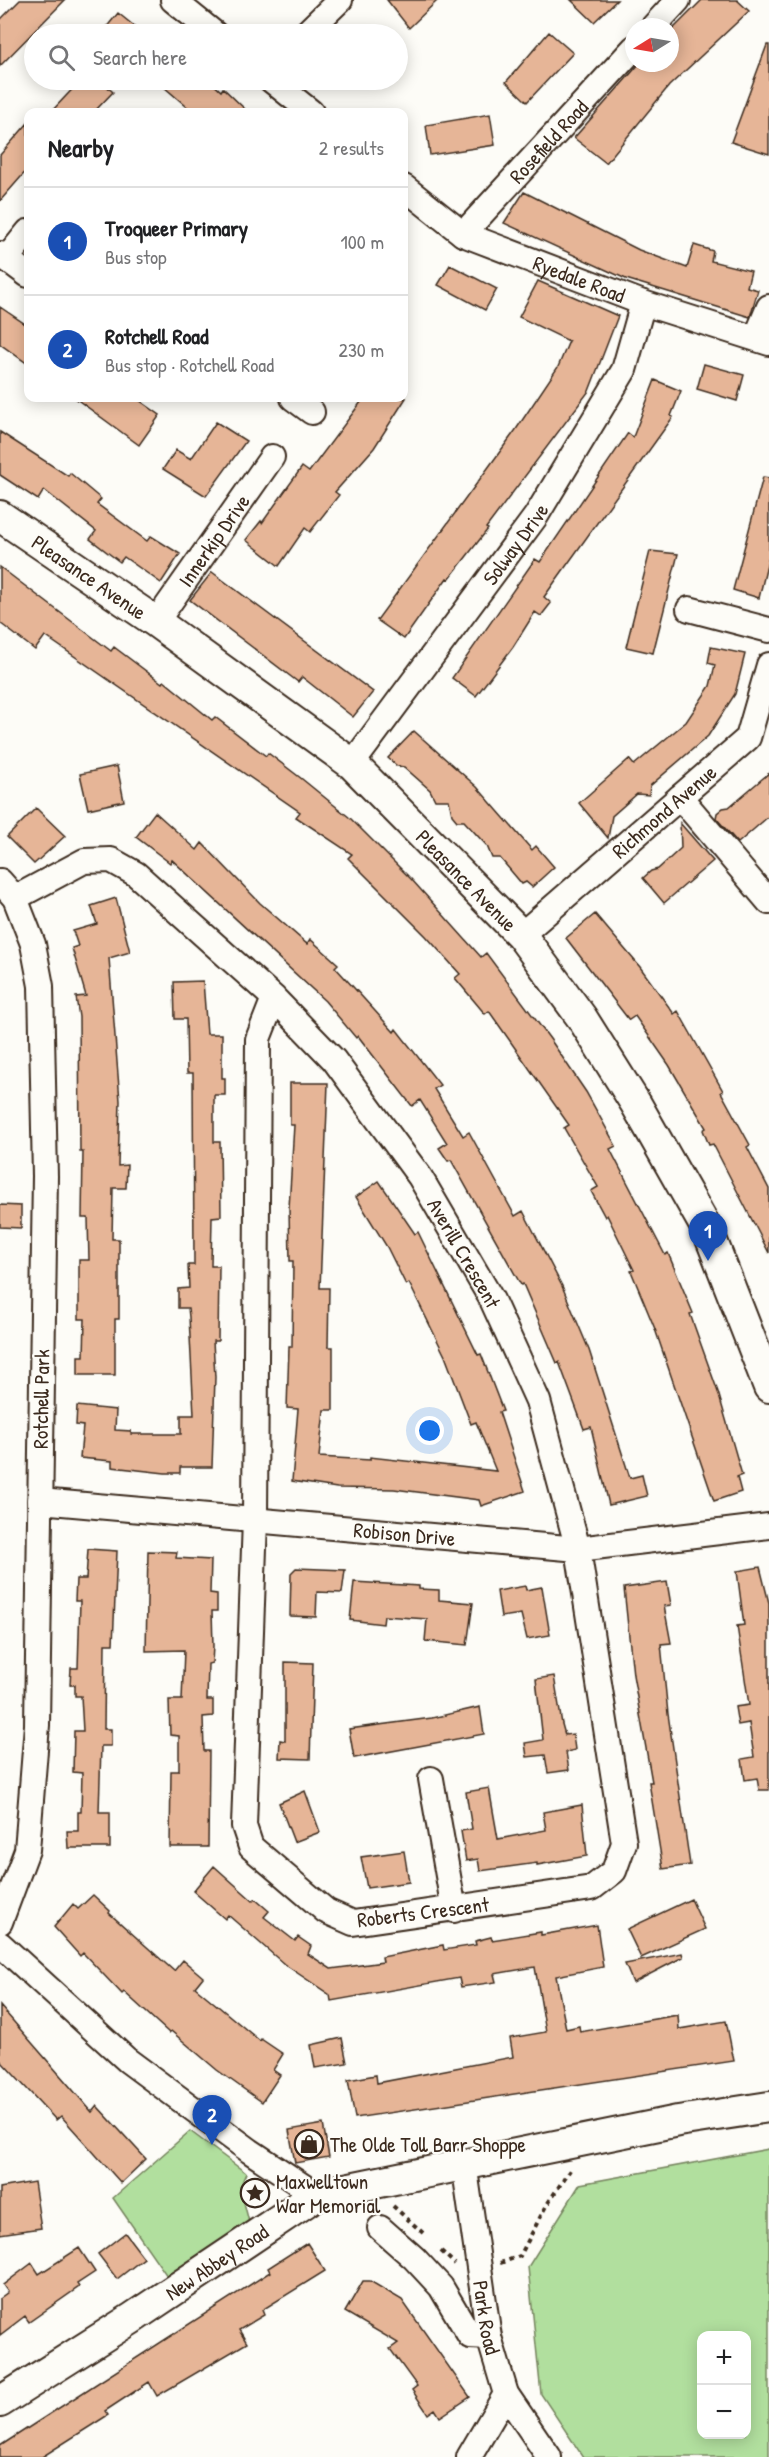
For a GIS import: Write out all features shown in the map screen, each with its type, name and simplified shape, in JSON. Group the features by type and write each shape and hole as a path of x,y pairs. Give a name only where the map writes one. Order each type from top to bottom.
{"main road":[{"name":"Pleasance Avenue","path":"0,516 156,622 352,764 522,935 582,1018 636,1104 708,1231 769,1387"},
{"name":"New Abbey Road","path":"0,2402 316,2195 678,2121 769,2107"}],"street":[{"path":"173,0 203,24"},
{"path":"315,24 340,0"},
{"path":"661,18 678,0"},
{"name":"Rosefield Road","path":"463,234 625,58"},
{"path":"284,90 306,108"},
{"name":"Ryedale Road","path":"408,190 463,234 643,303 763,340"},
{"path":"24,236 3,256 24,272"},
{"name":"Solway Drive","path":"352,764 536,516 624,370 643,303"},
{"path":"763,340 769,307"},
{"path":"298,402 312,412"},
{"name":"Innerkip Drive","path":"156,622 272,457"},
{"path":"689,609 769,630"},
{"name":"Richmond Avenue","path":"522,935 748,738 769,665"},
{"path":"680,797 769,902"},
{"name":"Averill Crescent","path":"7,889 84,861 111,861 136,874 274,998 334,1060 420,1177 492,1300 538,1401 578,1548"},
{"name":"Rotchell Park","path":"0,1922 27,1850 37,1725 45,1176 41,986 33,944 7,889"},
{"path":"255,1520 258,1039 274,998"},
{"name":"Robison Drive","path":"40,1501 578,1548 769,1526"},
{"name":"Roberts Crescent","path":"255,1520 244,1826 251,1847 326,1911 352,1923 454,1910 592,1888 614,1871 624,1843 578,1548"},
{"path":"431,1779 454,1910"},
{"path":"0,1944 127,2060 250,2151 316,2195"},
{"name":"Park Road","path":"464,2163 489,2337 506,2394 549,2457"},
{"path":"380,2228 414,2258 441,2287 470,2336 489,2337"},
{"path":"469,2457 506,2394"}],"path":[{"path":"440,2250 463,2272 478,2271 520,2256 546,2206 571,2167"},
{"path":"366,2184 425,2235"}],"green space":[{"path":"190,2131 246,2173 240,2187 249,2222 167,2276 113,2198"},
{"path":"769,2149 769,2457 583,2457 541,2394 528,2267 580,2184"}],"building":[{"path":"20,0 65,0 41,24 24,24 24,42 0,66 0,20"},
{"path":"387,0 438,0 409,28"},
{"path":"571,0 617,0 594,22"},
{"path":"702,0 737,0 749,11 669,86 606,163 574,138 632,72 679,72 679,23"},
{"path":"118,13 132,24 109,24"},
{"path":"549,32 573,53 527,102 506,82"},
{"path":"767,45 769,45 769,154 731,142"},
{"path":"72,90 111,90 113,92 98,108 55,108"},
{"path":"168,90 225,90 244,108 188,108"},
{"path":"490,114 495,145 430,155 426,125"},
{"path":"24,128 24,174 0,201 0,155"},
{"path":"524,192 639,250 687,268 694,245 713,251 711,261 751,271 747,287 758,290 750,317 626,279 504,223"},
{"path":"450,265 497,289 485,310 438,285"},
{"path":"538,281 618,316 589,391 486,528 488,529 449,579 447,578 404,639 377,620 515,431 558,367 569,341 519,317"},
{"path":"0,307 24,323 24,361 0,344"},
{"path":"704,364 744,375 737,401 697,389"},
{"path":"655,380 681,391 671,416 673,417 544,597 551,603 541,616 535,612 513,647 476,696 452,678 535,559 540,562 628,433 633,437"},
{"path":"80,402 142,402 160,415 139,445"},
{"path":"361,402 403,402 374,448 335,492 339,495 310,532 305,528 279,566 246,540 261,521 262,523 302,467 309,472"},
{"path":"216,422 246,441 206,496 163,469 176,450 191,459"},
{"path":"0,432 68,476 70,473 101,499 97,504 147,541 151,536 180,554 161,583 124,557 120,562 90,539 96,531 44,490 38,500 0,475"},
{"path":"763,477 769,478 769,557 759,598 733,590"},
{"path":"650,551 678,554 653,653 626,647"},
{"path":"0,567 111,651 114,647 162,683 164,681 212,720 215,717 266,756 268,753 302,779 350,818 412,880 481,957 486,953 586,1092 616,1146 610,1149 665,1255 668,1253 693,1313 690,1314 718,1392 742,1475 737,1477 741,1492 714,1501 655,1329 631,1271 634,1270 607,1215 605,1217 591,1191 598,1187 564,1128 569,1125 489,1011 485,1014 455,978 460,974 426,936 348,858 352,854 296,817 300,812 45,636 35,650 0,623"},
{"path":"212,572 373,692 353,717 302,677 298,682 190,600"},
{"path":"711,647 745,654 735,694 708,736 650,786 649,795 637,794 612,816 608,838 579,803 629,759 634,765 686,722 710,686 715,665 708,663"},
{"path":"414,731 477,787 532,850 536,846 554,867 532,887 526,882 522,884 500,858 492,858 487,846 464,821 457,821 452,815 449,800 435,800 430,790 404,767 397,766 388,758"},
{"path":"117,766 124,801 88,809 80,774"},
{"path":"769,773 769,816 738,843 716,818 717,813 729,807"},
{"path":"36,808 65,836 34,864 7,837"},
{"path":"155,812 197,850 202,843 260,903 307,944 310,939 338,964 335,967 394,1032 396,1029 440,1085 434,1089 463,1136 469,1132 515,1216 523,1211 562,1286 589,1350 630,1478 642,1475 647,1496 609,1505 591,1427 584,1429 559,1362 557,1363 523,1284 521,1285 451,1160 448,1161 439,1148 447,1143 420,1100 412,1106 358,1036 356,1038 325,1001 172,860 170,863 136,837"},
{"path":"680,823 713,861 664,903 643,878 651,871 658,869 681,848"},
{"path":"116,898 130,952 109,958 120,1101 118,1166 127,1165 126,1188 113,1188 112,1239 119,1239 119,1319 115,1319 115,1375 78,1375 78,1356 84,1356 85,1319 79,1319 79,1260 89,1260 88,1218 82,1218 83,1152 80,1152 79,1017 76,997 86,996 72,948 78,946 73,931 97,924 91,906"},
{"path":"595,914 640,967 674,1014 678,1011 723,1091 721,1092 750,1145 747,1147 769,1189 769,1253 713,1144 709,1145 703,1130 706,1128 669,1065 635,1016 629,1020 566,938"},
{"path":"203,981 207,1034 222,1034 222,1078 225,1078 225,1095 214,1095 214,1142 220,1142 221,1216 212,1217 211,1266 219,1266 218,1341 213,1341 215,1377 212,1467 180,1467 180,1473 165,1473 112,1467 112,1461 80,1458 83,1426 76,1425 77,1406 116,1410 115,1430 131,1431 131,1434 181,1434 181,1415 194,1415 188,1308 178,1308 178,1289 189,1288 188,1265 194,1265 193,1073 187,1073 186,1019 175,1019 174,982"},
{"path":"290,1083 328,1083 320,1288 329,1288 328,1347 333,1347 333,1410 324,1410 319,1457 370,1460 370,1457 496,1471 476,1422 471,1424 445,1356 409,1283 406,1285 387,1247 356,1197 379,1181 415,1234 418,1232 478,1355 481,1354 503,1411 499,1412 525,1491 481,1506 479,1500 394,1489 337,1488 292,1481 298,1409 287,1408 289,1347 292,1347 293,1261 290,1261 289,1208 294,1125 290,1125"},
{"path":"0,1205 21,1206 21,1228 0,1227"},
{"path":"88,1549 117,1551 113,1644 105,1644 104,1729 111,1729 111,1746 101,1746 99,1812 110,1812 110,1848 68,1848 67,1831 78,1831 78,1812 81,1812 82,1773 73,1772 74,1731 83,1731 81,1696 75,1696 75,1685 70,1685 71,1668 78,1668 80,1601 75,1601 76,1579 86,1579"},
{"path":"148,1551 177,1552 176,1558 211,1560 210,1593 217,1594 217,1611 212,1611 212,1663 208,1664 207,1700 213,1700 213,1716 203,1717 204,1751 209,1751 208,1847 170,1847 171,1771 179,1771 179,1736 170,1735 169,1700 182,1700 184,1650 146,1651"},
{"path":"760,1567 769,1603 769,1790 759,1790 757,1778 745,1780 742,1759 754,1757 749,1723 738,1725 735,1707 749,1705 737,1626 744,1625 737,1571"},
{"path":"296,1568 345,1570 342,1593 317,1592 316,1617 290,1616 291,1573"},
{"path":"354,1582 419,1586 419,1589 439,1590 439,1600 473,1603 467,1645 425,1641 427,1619 384,1616 383,1624 350,1620"},
{"path":"667,1582 671,1605 664,1606 671,1643 661,1644 668,1714 690,1865 663,1869 649,1782 652,1782 633,1675 624,1588"},
{"path":"525,1586 526,1590 542,1587 550,1635 527,1639 521,1614 501,1617 497,1591"},
{"path":"285,1662 313,1663 310,1759 279,1758 280,1740 285,1741"},
{"path":"554,1676 565,1735 573,1734 575,1750 566,1752 569,1770 548,1773 545,1755 527,1757 525,1743 543,1740 536,1679"},
{"path":"480,1707 484,1734 354,1758 349,1729 432,1718"},
{"path":"489,1788 498,1839 546,1830 543,1812 582,1805 587,1856 537,1865 537,1863 480,1871 478,1859 466,1861 461,1831 472,1829 466,1792"},
{"path":"305,1791 320,1832 294,1842 279,1803"},
{"path":"404,1851 409,1882 367,1888 361,1857"},
{"path":"214,1866 253,1901 255,1899 269,1911 264,1917 295,1941 298,1937 311,1946 308,1954 331,1969 383,1962 382,1957 443,1945 444,1950 476,1945 475,1941 491,1937 492,1940 541,1932 541,1935 597,1925 603,1967 556,1976 566,2029 579,2026 580,2032 678,2015 679,2029 726,2021 734,2061 355,2118 348,2080 376,2075 377,2083 513,2057 510,2038 546,2032 535,1967 494,1974 496,1982 461,1987 459,1978 331,2001 330,1995 284,1964 228,1915 225,1919 193,1891"},
{"path":"93,1895 110,1911 109,1913 174,1971 183,1960 203,1977 195,1987 260,2041 261,2039 283,2054 273,2070 280,2075 262,2102 217,2070 171,2031 169,2033 124,1992 122,1994 83,1953 80,1956 54,1927 73,1904 78,1909"},
{"path":"691,1899 705,1929 641,1958 627,1929"},
{"path":"682,1953 683,1957 633,1983 625,1964"},
{"path":"0,2006 92,2112 97,2106 146,2159 121,2183 61,2116 56,2120 0,2060"},
{"path":"342,2038 347,2063 315,2068 311,2045"},
{"name":"The Olde Toll Barr Shoppe","path":"323,2124 329,2157 295,2163 289,2130"},
{"path":"34,2182 41,2228 0,2234 0,2188"},
{"path":"125,2233 144,2258 117,2279 98,2254"},
{"path":"307,2243 325,2271 262,2310 264,2315 239,2330 247,2343 157,2396 149,2382 105,2411 108,2415 42,2457 0,2457 0,2446 270,2272 268,2268"},
{"path":"79,2248 95,2272 77,2284 79,2287 29,2322 25,2316 0,2335 0,2298 8,2292 3,2285 32,2263 39,2274"},
{"path":"363,2281 370,2281 402,2300 470,2397 440,2417 435,2409 428,2414 412,2390 417,2386 390,2349 398,2343 345,2312"}],"place":[{"name":"Troqueer Primary","path":"708,1261"},
{"name":"The Olde Toll Barr Shoppe","path":"309,2144"},
{"name":"Rotchell Road","path":"212,2145"},
{"name":"Maxwelltown War Memorial","path":"255,2193"}]}
